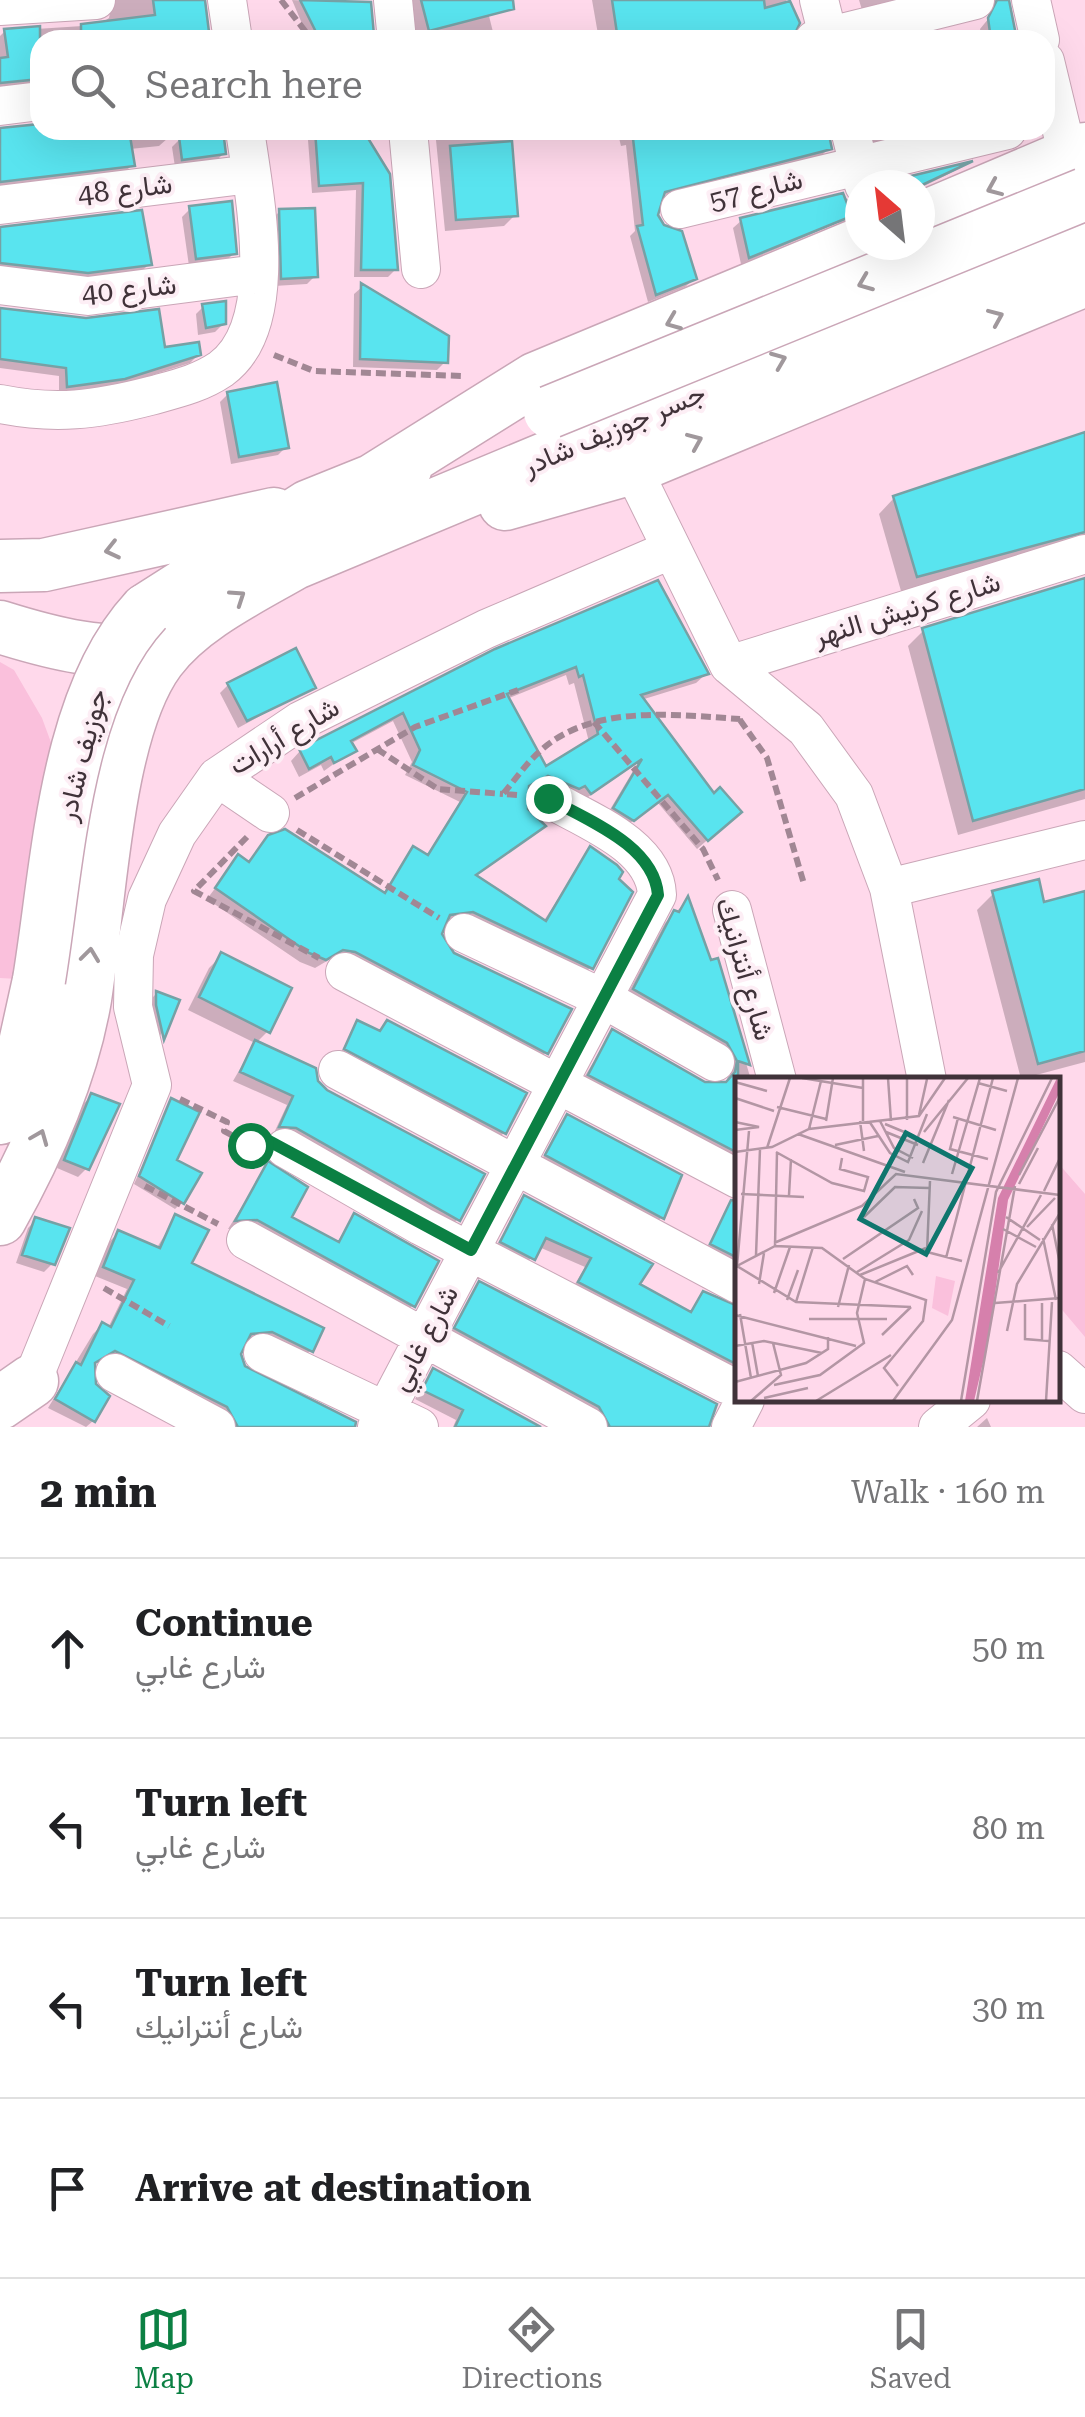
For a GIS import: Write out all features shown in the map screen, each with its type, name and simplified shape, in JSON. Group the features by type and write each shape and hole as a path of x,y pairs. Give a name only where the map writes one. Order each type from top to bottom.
{"highway":[{"path":"935,212 1068,148"},
{"name":"جسر جوزيف شادر","path":"160,637 295,563 366,533 548,414 1068,148"},
{"name":"جسر جوزيف شادر","path":"548,414 1085,234"},
{"path":"548,414 845,252"},
{"path":"366,533 459,517 632,468 1085,280"},
{"name":"جوزيف شادر","path":"0,1118 24,1048 85,723 106,665 160,637 309,506 548,414"},
{"path":"0,566 44,564 309,506"},
{"path":"0,627 124,652 160,637"},
{"name":"جوزيف شادر","path":"0,1219 36,1148 71,1051 84,1002 124,745 160,637"}],"street":[{"path":"0,6 96,0"},
{"path":"227,0 231,30"},
{"path":"392,0 396,30"},
{"path":"819,0 823,30"},
{"path":"859,30 975,0"},
{"path":"1031,0 1038,30"},
{"path":"1055,99 1085,222"},
{"path":"0,106 30,103"},
{"path":"0,404 38,412 92,411 198,382 224,367 246,344 258,302 246,140"},
{"path":"409,140 421,269"},
{"name":"شارع 57","path":"680,208 858,160 957,140"},
{"name":"شارع 48","path":"0,205 251,174"},
{"name":"شارع 40","path":"0,286 88,296 258,274"},
{"path":"632,468 670,550 738,672 806,729 854,795 889,888 927,1077"},
{"name":"شارع أرارات","path":"152,1085 133,1007 134,955 162,862 217,777 300,721 486,629 670,550"},
{"name":"شارع كرنيش النهر","path":"738,672 1085,554"},
{"path":"217,777 270,814"},
{"name":"شارع غابي","path":"394,1421 425,1337 658,895 654,875 643,858 548,798"},
{"path":"889,888 1085,840"},
{"name":"شارع أنترانيك","path":"732,910 775,1077"},
{"path":"464,933 604,999 715,1062"},
{"path":"345,972 735,1177"},
{"path":"338,1070 735,1282"},
{"path":"16,1392 78,1272 152,1085"},
{"path":"285,1148 317,1164 324,1174 735,1392 730,1427"},
{"path":"246,1240 588,1427"},
{"path":"263,1353 394,1421"},
{"path":"1060,1372 1085,1394"},
{"path":"115,1373 216,1427"},
{"path":"938,1427 969,1402"}],"path":[{"path":"281,0 304,30"},
{"path":"246,344 314,371 548,414"},
{"path":"738,672 740,720 767,758 804,884"},
{"path":"345,972 194,891 270,814 416,726 518,690"},
{"path":"503,794 541,750 594,722 652,714 740,720"},
{"name":"شارع أنترانيك","path":"594,722 703,848 732,910"},
{"path":"378,749 438,790 548,798"},
{"path":"270,814 464,933"},
{"path":"152,1085 227,1122 224,1131 250,1145 256,1134 285,1148"},
{"path":"117,1172 246,1240"},
{"path":"78,1272 169,1326"}],"shaded area":[{"path":"0,662 14,670 42,718 56,756 18,979 0,978"},
{"path":"1060,1165 1085,1194 1085,1337 1060,1307"}],"building":[{"path":"153,0 205,0 209,30 81,30 81,24 155,15"},
{"path":"300,0 371,2 374,30 315,30"},
{"path":"421,0 513,0 514,9 429,30"},
{"path":"612,0 764,0 765,8 790,1 800,23 797,30 616,30"},
{"path":"997,0 1009,0 1015,30 990,30 988,18"},
{"path":"40,26 40,30 30,30 30,80 0,83 0,58 8,57 4,29"},
{"path":"30,125 30,140 131,140 135,166 0,182 0,128"},
{"path":"179,140 224,140 226,154 182,160"},
{"path":"316,140 369,140 390,174 398,270 361,270 363,183 319,186"},
{"path":"633,140 830,140 832,149 665,192 658,215 664,225 682,231 697,279 656,295 637,226 643,225"},
{"path":"512,141 518,216 456,220 450,146"},
{"path":"973,161 935,179 935,170"},
{"path":"843,193 845,198 845,219 749,258 740,218"},
{"path":"232,201 237,254 196,259 189,206"},
{"path":"315,208 318,277 281,279 279,209"},
{"path":"142,210 152,265 88,273 0,263 0,227"},
{"path":"361,283 449,336 448,363 360,359"},
{"path":"226,301 226,324 206,328 202,304"},
{"path":"0,308 86,318 159,309 165,347 199,342 201,355 125,379 67,387 66,368 0,359"},
{"path":"277,382 289,448 239,457 227,392"},
{"path":"1085,432 1085,532 917,577 893,496"},
{"path":"1085,578 1085,789 973,821 922,628"},
{"path":"658,580 709,674 641,695 714,793 720,787 742,812 708,841 668,795 634,821 613,808 642,759 591,794 585,786 579,789 548,776 529,786 528,809 546,826 476,875 546,921 590,846 617,865 623,872 619,879 633,892 593,969 473,912 450,915 442,934 454,953 572,1009 548,1054 355,952 343,950 326,960 309,953 215,888 238,854 249,862 268,835 285,829 385,893 413,846 428,855 467,792 413,765 420,750 403,713 351,741 357,751 334,763 331,757 309,769 299,749 495,649","holes":["576,667 579,677 583,675 598,734 546,766 507,694"]},
{"path":"296,648 316,688 247,721 227,683"},
{"path":"1039,879 1044,902 1085,891 1085,1051 1038,1064 992,891"},
{"path":"688,896 711,960 718,958 750,1065 738,1061 735,1077 735,1151 588,1075 612,1029 705,1082 726,1082 735,1072 737,1061 727,1043 633,989 674,910 679,912"},
{"path":"221,952 292,988 270,1033 199,997"},
{"path":"156,991 180,1000 164,1040 156,1005"},
{"path":"357,1020 380,1031 387,1020 527,1093 506,1134 344,1049"},
{"path":"255,1040 316,1068 318,1081 327,1090 485,1174 460,1221 296,1128 279,1127 293,1096 240,1072"},
{"path":"91,1093 120,1104 89,1170 64,1160"},
{"path":"171,1098 200,1112 177,1160 202,1173 184,1204 139,1176"},
{"path":"567,1114 682,1175 664,1219 545,1155"},
{"path":"268,1161 308,1187 292,1217 339,1242 354,1213 439,1261 415,1307 257,1220 235,1221"},
{"path":"524,1195 653,1264 640,1284 691,1312 703,1291 735,1305 735,1363 578,1282 591,1258 546,1238 535,1260 500,1242"},
{"path":"731,1200 735,1201 735,1256 710,1244"},
{"path":"175,1214 209,1230 192,1263 324,1328 313,1352 272,1332 251,1334 241,1354 245,1366 356,1422 355,1427 238,1427 227,1407 115,1351 95,1363 96,1384 110,1396 95,1422 55,1399 76,1362 81,1365 102,1322 111,1327 134,1280 103,1267 118,1230 160,1248"},
{"path":"35,1217 70,1228 55,1265 22,1255"},
{"path":"479,1281 717,1404 709,1427 610,1427 599,1407 454,1328"},
{"path":"433,1368 541,1427 455,1427 463,1410 422,1390"}],"route":[{"path":"250,1145 256,1134 471,1250 658,895 654,875 643,858 548,798"}]}
